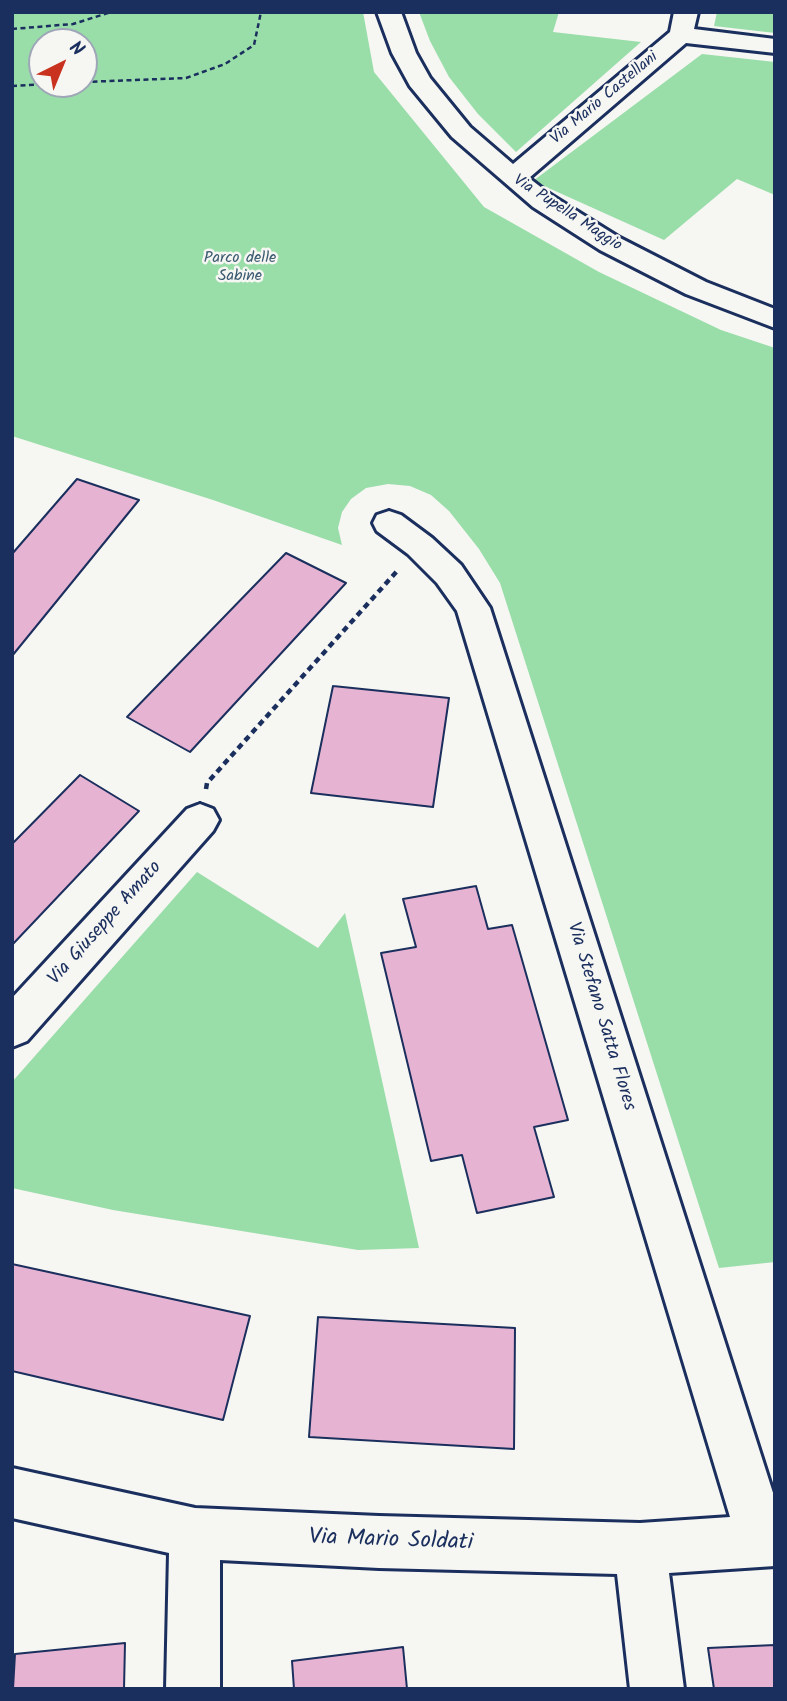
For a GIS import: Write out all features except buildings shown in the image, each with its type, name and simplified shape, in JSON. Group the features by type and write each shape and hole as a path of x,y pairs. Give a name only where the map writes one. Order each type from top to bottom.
{"street":[{"name":"Via Pupella Maggio","path":"389,12 404,53 419,81 461,132 513,178 542,201 610,244 696,288 775,319"},
{"name":"Via Mario Castellani","path":"513,178 684,23"},
{"path":"684,23 775,46"},
{"name":"Via Stefano Satta Flores","path":"404,535 449,574 473,608 769,1541"},
{"name":"Via Giuseppe Amato","path":"12,1028 200,820"},
{"name":"Via Mario Soldati","path":"12,1493 195,1533 379,1542 640,1549 769,1541"},
{"path":"193,1689 195,1533"},
{"path":"640,1549 657,1689"}],"path":[{"path":"12,29 73,24 111,12"},
{"path":"98,81 186,78 225,64 254,45 261,12"},
{"path":"200,820 207,783 404,535"}],"green space":[{"name":"Parco delle Sabine","path":"12,12 363,12 374,72 484,207 599,272 721,330 775,348 775,1262 719,1268 500,583 479,549 449,511 431,495 410,486 388,484 366,488 351,499 342,512 338,528 342,545 213,500 12,436"},
{"path":"419,12 559,12 553,32 641,42 516,152 478,114 449,77 430,41"},
{"path":"717,12 775,12 775,33 714,26"},
{"path":"702,54 775,62 775,195 737,179 664,240 533,181"},
{"path":"197,872 318,948 345,913 419,1248 358,1250 113,1210 12,1188 12,1082"}]}
